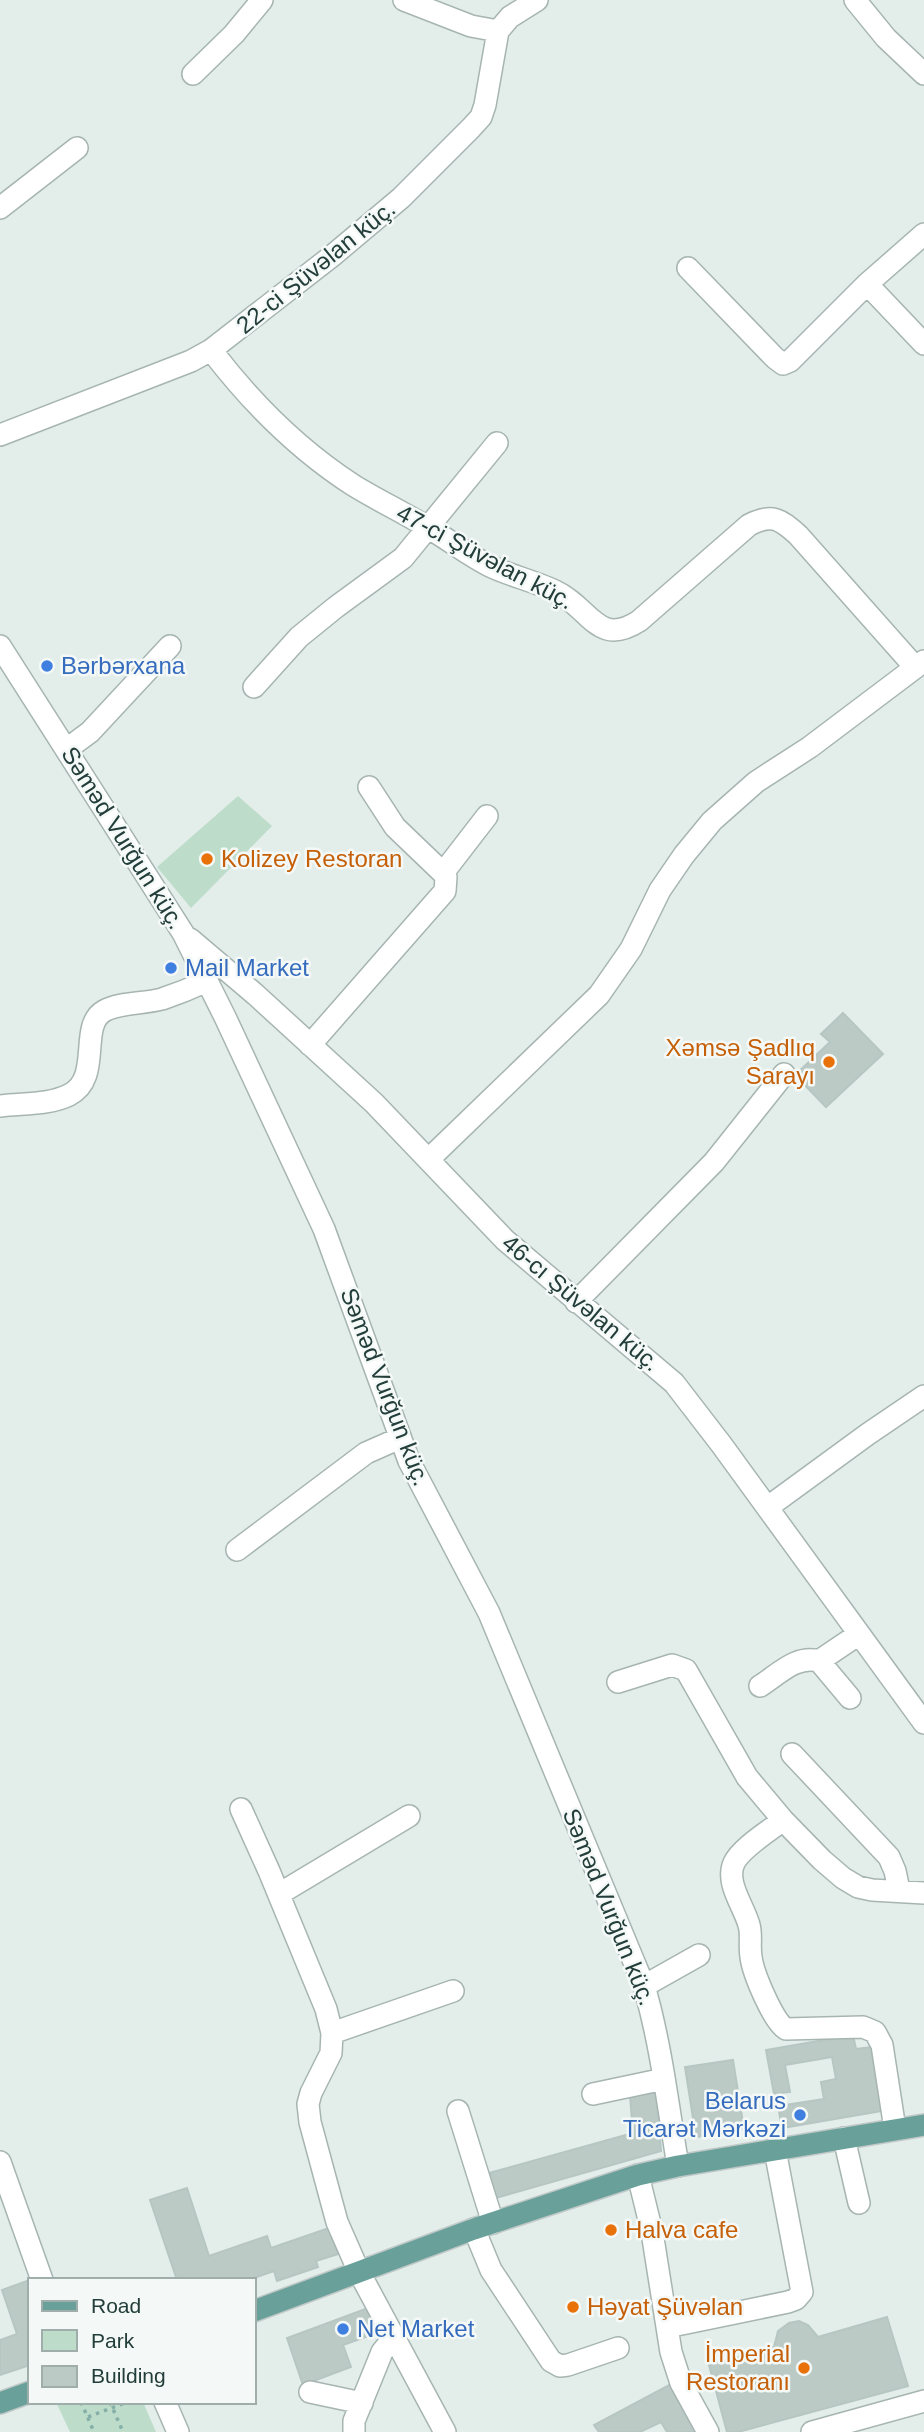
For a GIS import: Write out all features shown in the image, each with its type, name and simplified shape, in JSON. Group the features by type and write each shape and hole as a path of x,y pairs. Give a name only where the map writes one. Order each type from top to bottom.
{"main road":[{"path":"256,2310 484,2226 638,2175 924,2125"},
{"path":"0,2403 28,2393"}],"street":[{"path":"193,74 234,34 262,0"},
{"path":"404,0 471,26 498,30 510,17 537,0"},
{"path":"855,0 886,38 924,74"},
{"name":"22-ci Şüvəlan küç.","path":"0,435 167,371 211,350 332,256 401,198 481,117 498,30"},
{"path":"0,208 77,148"},
{"path":"688,268 783,364 790,361 867,284 924,234"},
{"path":"867,284 924,344"},
{"name":"47-ci Şüvəlan küç.","path":"211,350 249,395 308,452 353,485 492,566 564,595 601,627 613,632 626,630 749,525 772,517 785,523 798,535 919,664 810,747 756,782 712,821 660,890 631,949 599,995 429,1159"},
{"path":"254,687 299,637 403,558 497,443"},
{"name":"Səməd Vurğun küç.","path":"0,646 183,933 324,1229 400,1438 417,1477 489,1613 643,1986 664,2079 678,2166"},
{"path":"67,749 90,732 170,646"},
{"path":"310,1045 445,891 446,877 395,827 369,787"},
{"path":"443,873 487,816"},
{"name":"46-cı Şüvəlan küç.","path":"183,933 256,995 374,1103 487,1223 576,1302 674,1383 768,1507 924,1723"},
{"path":"0,1106 49,1101 66,1097 79,1089 86,1080 96,1020 103,1012 161,999 207,981"},
{"path":"225,1017 256,995"},
{"path":"576,1302 714,1162 783,1074"},
{"path":"768,1507 924,1396"},
{"path":"237,1550 366,1453 400,1438"},
{"path":"819,1661 859,1634"},
{"path":"760,1686 798,1661 808,1658 819,1661 850,1698"},
{"path":"618,1682 672,1665 686,1670 747,1777 783,1820 843,1878 858,1887 872,1890 924,1893"},
{"path":"792,1755 889,1857 899,1890"},
{"path":"240,1809 326,2009 331,2033 331,2053 311,2092 309,2113 337,2222 359,2272 445,2432"},
{"path":"279,1895 409,1816"},
{"path":"783,1820 739,1854 733,1864 733,1885 751,1931 753,1968 777,2020 786,2029 834,2026 863,2027 875,2032 882,2045 895,2129"},
{"path":"643,1986 699,1955"},
{"path":"331,2033 453,1991"},
{"path":"593,2094 664,2079"},
{"path":"458,2111 491,2270 551,2361 561,2366 569,2365 618,2348"},
{"path":"844,2138 859,2203"},
{"path":"667,2327 789,2302 802,2292 775,2150"},
{"path":"0,2162 41,2278"},
{"path":"638,2175 652,2232 671,2352 681,2382 708,2432"},
{"path":"354,2432 354,2421 382,2352 394,2337"},
{"path":"310,2392 362,2403"},
{"path":"812,2432 924,2401"},
{"path":"165,2404 178,2432"}],"path":[{"path":"82,2404 94,2432"},
{"path":"111,2404 123,2432"},
{"path":"88,2417 122,2404"}],"green space":[{"path":"238,796 272,826 191,908 157,867"},
{"path":"57,2404 144,2404 156,2432 70,2432"}],"building":[{"path":"843,1013 883,1054 826,1107 795,1075 830,1042 821,1034"},
{"path":"853,2035 856,2049 871,2047 882,2111 782,2128 778,2106 824,2099 821,2082 836,2079 832,2057 785,2065 790,2092 774,2094 766,2050"},
{"path":"733,2060 744,2129 696,2137 685,2067"},
{"path":"656,2090 661,2151 496,2198 489,2173 633,2133 630,2096"},
{"path":"187,2188 209,2256 267,2236 271,2248 329,2228 338,2254 316,2261 318,2267 277,2281 274,2271 254,2278 176,2278 150,2200"},
{"path":"28,2281 28,2366 0,2375 0,2340 17,2334 2,2290"},
{"path":"368,2308 377,2333 343,2345 351,2367 303,2385 287,2338"},
{"path":"887,2317 908,2386 738,2432 727,2432 709,2365 774,2347 778,2331 789,2323 799,2321 808,2325 818,2337"},
{"path":"671,2384 699,2432 667,2432 661,2422 640,2432 599,2432 594,2425"}],"place":[{"name":"Bərbərxana","path":"47,666"},
{"name":"Kolizey Restoran","path":"207,859"},
{"name":"Mail Market","path":"171,968"},
{"name":"Xəmsə Şadlıq Sarayı","path":"829,1062"},
{"name":"Belarus Ticarət Mərkəzi","path":"800,2115"},
{"name":"Halva cafe","path":"611,2230"},
{"name":"Həyat Şüvəlan","path":"573,2307"},
{"name":"Net Market","path":"343,2329"},
{"name":"İmperial Restoranı","path":"804,2368"}]}
